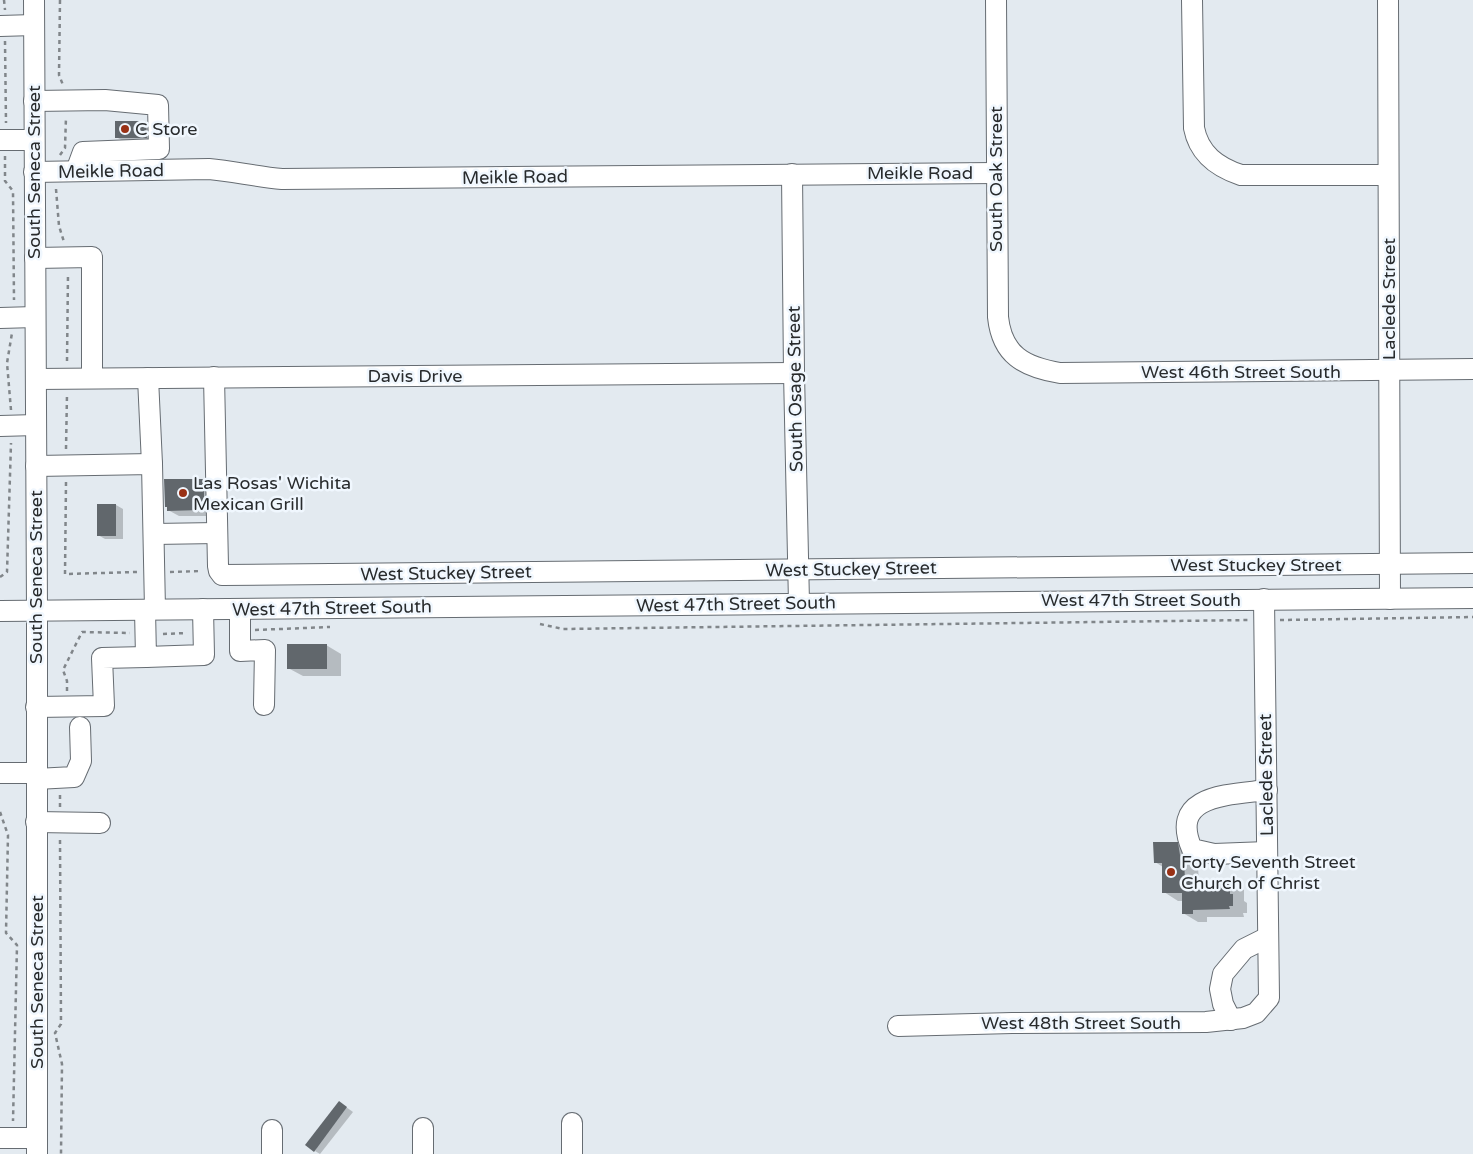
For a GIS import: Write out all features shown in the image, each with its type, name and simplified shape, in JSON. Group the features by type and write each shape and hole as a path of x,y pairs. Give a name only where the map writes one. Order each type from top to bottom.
{"street":[{"name":"South Seneca Street","path":"34,0 37,1146"},
{"name":"South Oak Street","path":"996,0 998,317 1004,343 1014,353"},
{"path":"1192,0 1194,128 1200,147 1208,157 1228,171 1241,175 1388,175"},
{"name":"Laclede Street","path":"1388,0 1390,599"},
{"path":"2,26 34,26"},
{"path":"34,101 105,100 158,105 159,149 83,152 76,171"},
{"path":"3,140 34,140"},
{"name":"Meikle Road","path":"34,172 208,169 232,171 254,177 282,179 996,172"},
{"name":"South Osage Street","path":"792,174 799,603"},
{"path":"35,258 92,257 92,378"},
{"path":"7,318 35,317"},
{"name":"West 46th Street South","path":"1014,353 1027,364 1042,370 1060,373 1473,370"},
{"name":"Davis Drive","path":"36,380 67,378 794,373"},
{"path":"154,534 217,533 214,377"},
{"path":"146,657 154,534 148,378"},
{"path":"6,426 36,425"},
{"path":"36,466 152,464"},
{"name":"West Stuckey Street","path":"217,533 219,571 222,575 1473,563"},
{"name":"West 47th Street South","path":"0,611 1473,598"},
{"name":"Laclede Street","path":"1260,1008 1269,998 1264,599"},
{"path":"240,608 240,651 265,650 264,705"},
{"path":"36,707 104,706 102,658 204,655 203,609"},
{"path":"0,773 60,778 74,777 81,761 80,727"},
{"path":"1267,790 1213,798 1195,806 1188,818 1188,839 1192,849 1214,854 1267,852"},
{"path":"36,822 100,823"},
{"path":"1231,1020 1223,1004 1220,990 1224,974 1244,949 1268,937"},
{"name":"West 48th Street South","path":"898,1026 1206,1022 1243,1018 1256,1013 1260,1008"},
{"path":"572,1123 572,1154"},
{"path":"423,1128 423,1154"},
{"path":"272,1130 272,1154"},
{"path":"5,1138 37,1146"}],"path":[{"path":"0,577 7,572 6,426 12,404 7,363 7,318 13,191 5,181 3,140 2,26 4,0"},
{"path":"60,0 59,75 68,93 65,148 54,164 59,226 68,257 65,574"},
{"path":"532,623 563,628 1473,617"},
{"path":"240,630 330,626"},
{"path":"67,707 67,681 63,670 82,632 146,634 204,632"},
{"path":"60,778 61,1024 55,1033 62,1064 61,1154"},
{"path":"0,812 8,834 6,933 17,945 13,1129 5,1138"}],"building":[{"path":"115,121 146,121 147,138 115,138"},
{"name":"Las Rosas' Wichita Mexican Grill","path":"164,479 204,479 204,506 201,506 201,510 167,511 167,507 165,507"},
{"path":"97,504 116,504 116,536 97,536"},
{"path":"287,644 327,644 327,669 287,669"},
{"name":"Forty Seventh Street Church of Christ","path":"1153,842 1178,842 1180,855 1184,858 1185,881 1230,881 1230,894 1233,894 1233,906 1229,906 1230,909 1193,910 1193,914 1182,914 1182,893 1162,893 1162,863 1154,863"},
{"path":"339,1101 347,1107 314,1152 305,1145"}],"place":[{"name":"C Store","path":"125,129"},
{"name":"Las Rosas' Wichita Mexican Grill","path":"183,493"},
{"name":"Forty Seventh Street Church of Christ","path":"1171,872"}]}
